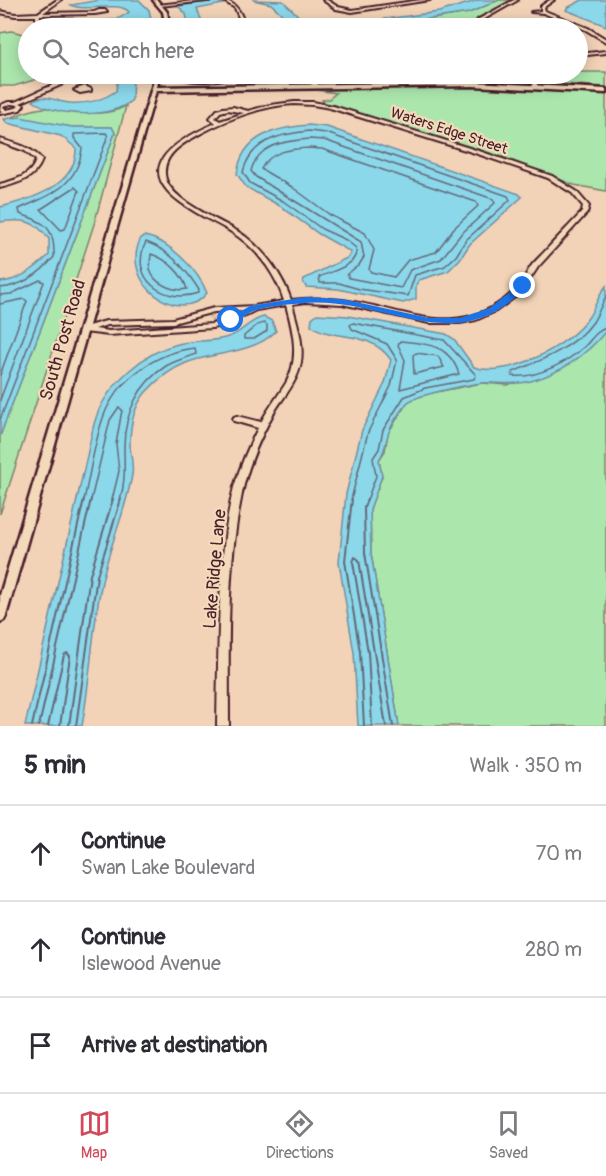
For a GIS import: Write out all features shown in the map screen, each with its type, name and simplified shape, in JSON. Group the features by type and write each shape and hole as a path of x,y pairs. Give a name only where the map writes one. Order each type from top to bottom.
{"street":[{"path":"38,15 59,0"},
{"path":"155,0 165,12 166,18"},
{"path":"160,5 214,0"},
{"path":"160,5 214,0"},
{"path":"224,0 236,7 240,18"},
{"path":"325,0 337,8 352,11 428,0"},
{"path":"483,18 516,0"},
{"path":"543,12 542,7 552,0"},
{"path":"533,12 543,12 559,18"},
{"path":"2,14 95,13"},
{"path":"588,30 606,41"},
{"path":"588,54 606,52"},
{"path":"1,110 59,84 78,88"},
{"name":"South Post Road","path":"0,616 155,84"},
{"path":"154,88 365,84"},
{"path":"475,84 606,90"},
{"path":"0,102 21,105 14,110 1,110"},
{"name":"Lake Ridge Lane","path":"223,726 224,589 237,497 247,462 263,426 293,376 297,362 296,334 289,302 275,274 243,238 215,219 178,200 164,184 162,167 170,151 183,142 221,124 280,104 312,103"},
{"name":"Waters Edge Street","path":"289,302 342,302 429,321 460,321 483,314 513,296 523,286 535,266 585,212 584,201 550,177 477,152 312,103"},
{"name":"Lake Ridge Lane","path":"221,124 212,118 218,111 235,109 248,113"},
{"path":"0,140 28,151 37,156 39,160 37,168 31,174 0,186"},
{"path":"210,318 224,308 254,308 289,302"},
{"path":"210,318 224,308"},
{"path":"224,308 231,320"},
{"path":"84,330 106,323 210,318 231,320 254,308"},
{"path":"84,330 109,333 210,318 231,320"},
{"path":"237,419 263,426"}],"green space":[{"path":"499,0 511,0 478,18 436,18 469,13"},
{"path":"0,33 18,33 18,84 21,84 0,86"},
{"path":"588,72 606,72 606,87 563,84 588,84"},
{"path":"443,84 606,91 606,191 574,185 503,157 325,103 322,100 329,99 336,93 317,90 316,86 353,87 353,89 360,86"},
{"path":"126,106 95,221 0,514 0,436 115,133 112,127 72,127 12,117 41,108 95,113"},
{"path":"606,331 606,726 399,726 371,553 370,509 382,476 379,460 385,451 388,433 408,401 426,394 482,383 508,385"}],"water":[{"path":"100,0 139,0 149,10 151,18 118,18 129,12 117,7 85,8 71,5"},
{"path":"253,0 283,1 301,18 284,18 271,4"},
{"path":"479,0 499,0 469,13 436,18 392,18 439,12"},
{"path":"582,0 606,0 606,26 566,10"},
{"path":"216,1 223,4 197,9 200,18 187,18 178,6"},
{"path":"117,84 133,84 132,100 123,106 98,113 69,113 33,101 46,98 65,103 82,103 100,99 116,91"},
{"path":"20,117 72,127 112,127 115,133 0,436 0,282 20,276 44,260 49,255 49,239 39,228 28,222 0,222 0,207 37,195 60,182 69,172 76,148 61,136 7,123 4,119"},
{"path":"309,125 327,127 519,194 522,197 470,244 448,271 419,280 416,285 416,299 403,303 338,289 306,287 304,279 349,257 351,252 246,187 237,174 240,161 253,142 284,128"},
{"path":"145,236 164,244 182,258 197,275 207,293 195,302 182,305 168,302 155,295 145,284 138,270 136,255 141,238"},
{"path":"606,286 606,331 573,362 553,373 525,382 481,383 420,397 407,403 393,423 379,460 382,476 370,509 371,553 399,726 358,726 354,653 339,562 346,494 362,430 385,383 391,360 372,343 320,330 311,325 312,318 317,314 348,316 446,334 454,339 474,367 503,368 536,358 567,339 588,318"},
{"path":"264,317 272,321 276,331 267,339 245,348 180,365 160,379 142,398 133,416 130,444 132,471 129,488 99,595 82,726 25,726 92,430 103,403 129,370 153,354 184,343 228,337"}],"tunnel":[{"path":"208,315 216,313"},
{"path":"211,322 219,320"}],"route":[{"path":"231,320 254,308 306,300 342,302 429,321 460,321 494,310 523,286"}]}
